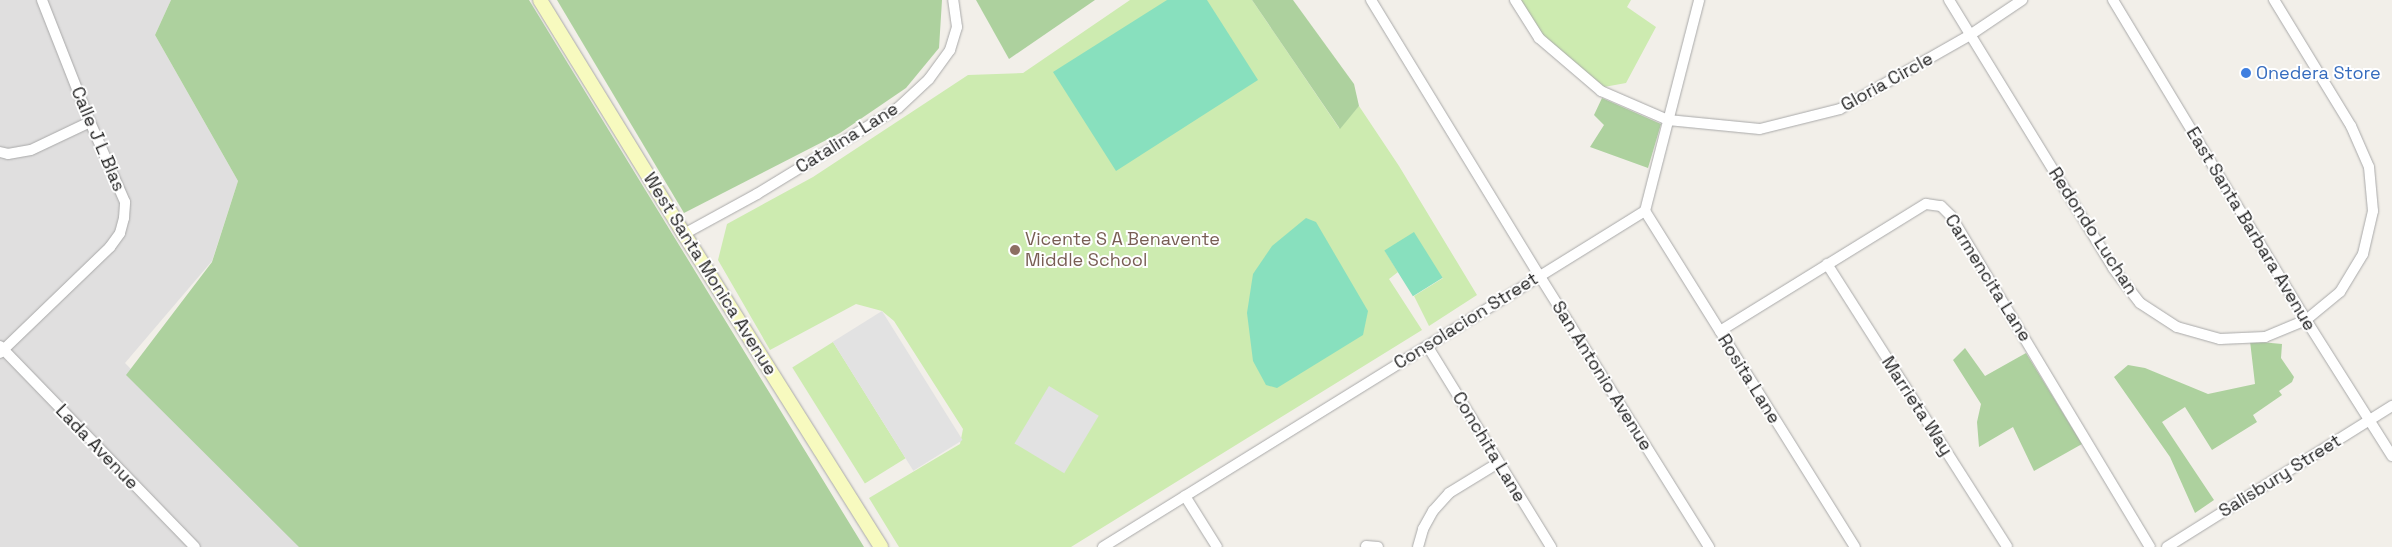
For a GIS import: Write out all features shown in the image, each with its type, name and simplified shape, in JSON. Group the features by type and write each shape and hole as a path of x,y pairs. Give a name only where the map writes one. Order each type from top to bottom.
{"main road":[{"name":"West Santa Monica Avenue","path":"540,0 684,234 881,547"}],"street":[{"name":"Calle J L Blas","path":"1,350 110,247 120,233 124,218 125,202 90,122 42,0"},
{"name":"Catalina Lane","path":"684,234 757,194 898,108 929,79 950,50 957,28 953,0"},
{"name":"San Antonio Avenue","path":"1371,0 1539,275 1709,547"},
{"name":"Gloria Circle","path":"1515,0 1539,38 1602,92 1668,120 1760,129 1840,109 1970,34 2022,0"},
{"path":"1645,211 1699,0"},
{"name":"Redondo Luchan","path":"1949,0 2113,268 2140,303 2177,327 2220,339 2265,337 2306,320 2340,292 2363,254 2373,211 2369,167 2351,126 2274,0"},
{"name":"East Santa Barbara Avenue","path":"2113,0 2306,320 2392,456"},
{"path":"0,152 8,154 31,150 90,122"},
{"name":"Carmencita Lane","path":"1720,331 1926,204 1941,206 1947,210 2150,547"},
{"name":"Consolacion Street","path":"1103,547 1645,211"},
{"name":"Rosita Lane","path":"1645,211 1854,547"},
{"name":"Marrieta Way","path":"1827,264 2007,547"},
{"name":"Conchita Lane","path":"1428,347 1551,547"},
{"name":"Lada Avenue","path":"1,350 195,547"},
{"name":"Salisbury Street","path":"2167,547 2392,406"},
{"path":"1418,547 1423,529 1433,511 1449,493 1498,463"},
{"path":"1185,496 1217,547"},
{"path":"1366,546 1378,547"}],"shaded area":[{"path":"0,0 171,0 155,35 238,181 212,261 125,363 305,547 0,547"},
{"path":"882,311 963,440 913,471 833,342"},
{"path":"1049,386 1099,416 1064,473 1014,443"}],"green space":[{"path":"171,0 529,0 864,547 299,547 126,375 212,262 238,181 155,35"},
{"path":"557,0 942,0 939,48 906,88 840,133 684,213"},
{"path":"976,0 1095,0 1009,59"},
{"path":"1130,0 1252,0 1339,128 1359,106 1399,166 1477,295 1429,326 1414,296 1443,278 1385,251 1398,272 1389,279 1422,330 1071,547 899,547 869,498 960,444 963,429 894,321 882,311 856,304 770,350 718,260 727,224 813,177 968,75 1023,73"},
{"path":"1167,0 1207,0 1258,80 1116,171 1053,72"},
{"path":"1252,0 1293,0 1354,84 1359,106 1340,129"},
{"path":"1519,0 1631,0 1627,7 1656,27 1626,83 1604,87 1540,35"},
{"path":"1602,98 1661,124 1648,168 1590,147 1604,125 1594,115"},
{"path":"1306,218 1316,222 1368,311 1363,335 1277,388 1266,385 1253,361 1247,313 1253,274 1272,246"},
{"path":"1414,232 1443,278 1413,296 1384,251"},
{"path":"2250,341 2282,344 2281,358 2294,377 2292,382 2279,391 2282,395 2253,415 2257,422 2212,450 2185,407 2162,422 2214,500 2195,513 2170,457 2114,377 2128,365 2145,368 2208,394 2255,384"},
{"path":"833,342 906,458 865,484 792,367"},
{"path":"1965,348 1985,376 2026,353 2082,444 2034,471 2013,427 1979,447 1977,422 1981,404 1953,360"}],"place":[{"name":"Onedera Store","path":"2246,73"},
{"name":"Vicente S A Benavente Middle School","path":"1015,250"}]}
